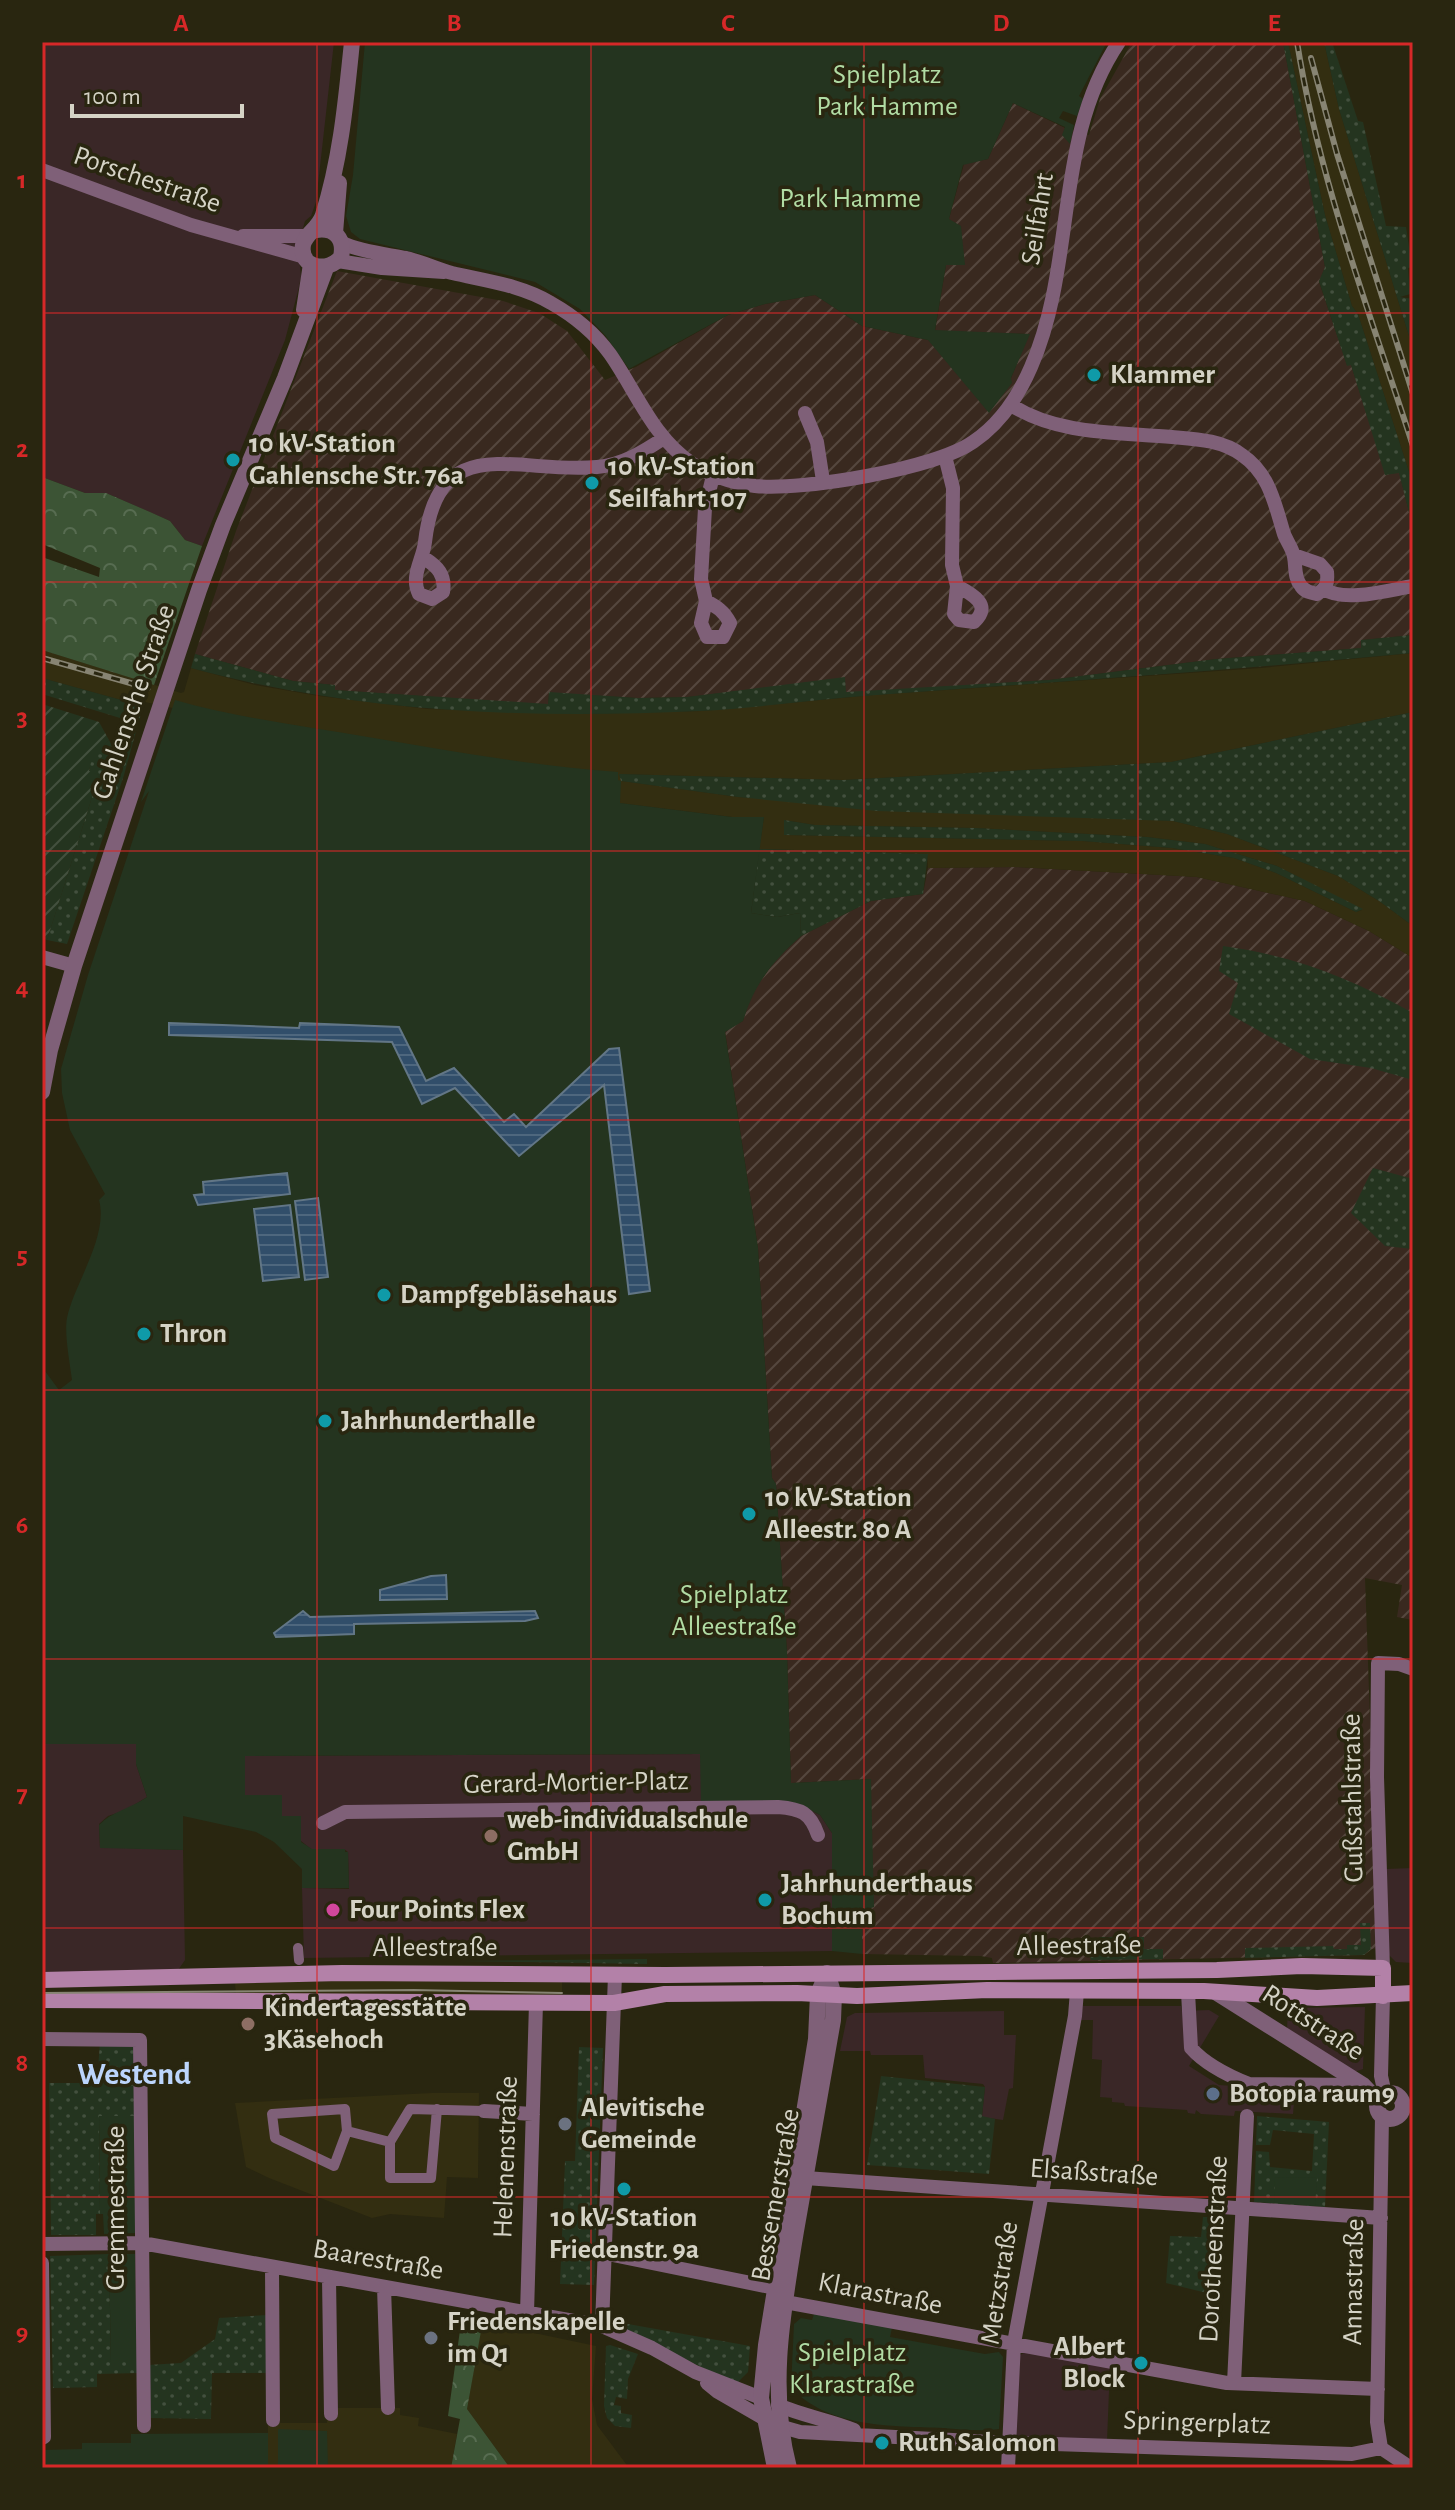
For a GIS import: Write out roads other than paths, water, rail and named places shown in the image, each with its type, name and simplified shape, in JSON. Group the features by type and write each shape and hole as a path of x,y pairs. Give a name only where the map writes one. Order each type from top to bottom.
{"main road":[{"name":"Alleestraße","path":"42,1980 313,1974 615,1975 1187,1971 1302,1966 1383,1968"},
{"path":"1383,1968 1383,1996"},
{"path":"1187,1971 1188,1992"},
{"name":"Alleestraße","path":"42,2000 614,2003 665,1994 987,1990 1188,1992 1317,1998 1413,1993"}],"street":[{"name":"Gahlensche Straße","path":"320,263 303,246 323,214 342,138 352,42"},
{"name":"Seilfahrt","path":"338,238 354,249 429,263 449,272 523,290 549,301 592,332 664,438 693,465 713,476 733,483 759,486 888,472 945,456 970,445 989,430 1011,405 1032,364 1048,318 1082,123 1094,88 1119,42"},
{"name":"Gahlensche Straße","path":"42,1092 50,1050 74,966 199,590 300,337 320,263 338,238 342,138"},
{"name":"Porschestraße","path":"42,170 191,225 320,263"},
{"path":"312,233 323,229 338,238"},
{"name":"Porschestraße","path":"235,236 312,233"},
{"name":"Seilfahrt","path":"320,263 449,272"},
{"path":"1011,405 1039,420 1064,427 1199,439 1230,447 1252,462 1271,491 1285,538 1294,555 1301,587 1317,594 1324,589 1328,582 1327,572 1320,564 1294,555"},
{"path":"805,413 817,442 823,481"},
{"path":"424,558 428,521 435,500 442,486 464,469 488,465 608,466 636,455 664,438"},
{"path":"945,456 953,488 952,565 957,586"},
{"path":"706,601 701,579 705,508 713,476"},
{"path":"1324,589 1333,596 1345,596 1413,586"},
{"path":"42,957 74,966"},
{"name":"Gußstahlstraße","path":"1383,1968 1377,1777 1378,1663 1399,1664 1413,1669"},
{"name":"Gerard-Mortier-Platz","path":"323,1823 345,1812 778,1807 806,1815 812,1820 818,1835"},
{"path":"298,1948 299,1960"},
{"path":"826,1994 827,1973"},
{"path":"602,2326 615,1975"},
{"name":"Metzstraße","path":"1008,2468 1014,2343 1075,2016 1077,1991"},
{"path":"1188,1992 1188,2039 1191,2048 1235,2079 1249,2084 1363,2085"},
{"name":"Rottstraße","path":"1217,1993 1363,2085 1382,2104"},
{"name":"Bessemerstraße","path":"775,2468 761,2398 766,2345 805,2178 833,2020 826,1994"},
{"name":"Bessemerstraße","path":"789,2468 779,2426 780,2295 816,2039 826,1994"},
{"name":"Annastraße","path":"1381,2448 1377,2422 1383,1996"},
{"name":"Helenenstraße","path":"527,2313 536,2003"},
{"name":"Gremmestraße","path":"42,2039 140,2040 144,2426"},
{"path":"1382,2104 1393,2118 1407,2114"},
{"path":"345,2109 347,2131 334,2166 275,2138 272,2114 345,2109"},
{"path":"437,2109 431,2178 390,2178 390,2142 410,2109 437,2109 533,2114"},
{"name":"Dorotheenstraße","path":"1234,2383 1247,2116"},
{"path":"347,2131 390,2142"},
{"name":"Elsaßstraße","path":"805,2178 1381,2218"},
{"name":"Baarestraße","path":"42,2244 142,2243 602,2326 652,2348 695,2372 761,2398"},
{"name":"Klarastraße","path":"603,2253 994,2342 1014,2343"},
{"path":"42,2263 43,2437"},
{"path":"272,2268 273,2420"},
{"path":"329,2278 331,2414"},
{"path":"384,2287 388,2408"},
{"name":"Springerplatz","path":"1014,2343 1234,2383 1378,2389"},
{"name":"Baarestraße","path":"695,2372 718,2392 763,2418"},
{"path":"761,2398 802,2415 840,2424 866,2435"},
{"path":"763,2418 779,2426"},
{"name":"Springerplatz","path":"779,2426 800,2432 1331,2461 1381,2448"},
{"path":"1381,2448 1411,2468"}],"water":[{"path":"169,1023 299,1028 300,1023 399,1027 426,1081 454,1068 504,1122 514,1114 526,1127 609,1049 619,1048 650,1291 629,1294 604,1085 519,1156 455,1088 422,1104 392,1042 169,1035"},
{"path":"287,1173 290,1194 198,1205 194,1195 204,1194 203,1182"},
{"path":"318,1198 328,1277 305,1280 295,1201"},
{"path":"290,1205 299,1277 263,1281 254,1209"},
{"path":"446,1575 447,1599 380,1600 380,1590"},
{"path":"303,1611 310,1617 535,1611 538,1618 525,1621 354,1624 354,1634 276,1637 274,1633"}],"tram line":[{"path":"42,1993 414,1990 562,1993"}],"railway":[{"path":"1297,42 1332,196 1413,446"},
{"path":"1311,58 1337,154 1413,394"},
{"path":"42,658 148,688"}],"place":[{"name":"Klammer","path":"1094,375"},
{"name":"10 kV-Station Gahlensche Str. 76a","path":"233,460"},
{"name":"10 kV-Station Seilfahrt 107","path":"592,483"},
{"name":"Dampfgebläsehaus","path":"384,1295"},
{"name":"Thron","path":"144,1334"},
{"name":"Jahrhunderthalle","path":"325,1421"},
{"name":"10 kV-Station Alleestr. 80 A","path":"749,1514"},
{"name":"web-individualschule GmbH","path":"491,1836"},
{"name":"Jahrhunderthaus Bochum","path":"765,1900"},
{"name":"Four Points Flex","path":"333,1910"},
{"name":"Kindertagesstätte 3Käsehoch","path":"248,2024"},
{"name":"Botopia raum9","path":"1213,2094"},
{"name":"Alevitische Gemeinde","path":"565,2124"},
{"name":"10 kV-Station Friedenstr. 9a","path":"624,2189"},
{"name":"Friedenskapelle im Q1","path":"431,2338"},
{"name":"Albert Block","path":"1141,2363"},
{"name":"Ruth Salomon","path":"882,2443"}],"district":[{"name":"Westend","path":"134,2074"}],"park label":[{"name":"Spielplatz Park Hamme","path":"887,91"},
{"name":"Park Hamme","path":"850,199"},
{"name":"Spielplatz Alleestraße","path":"734,1611"},
{"name":"Spielplatz Klarastraße","path":"852,2369"}]}
